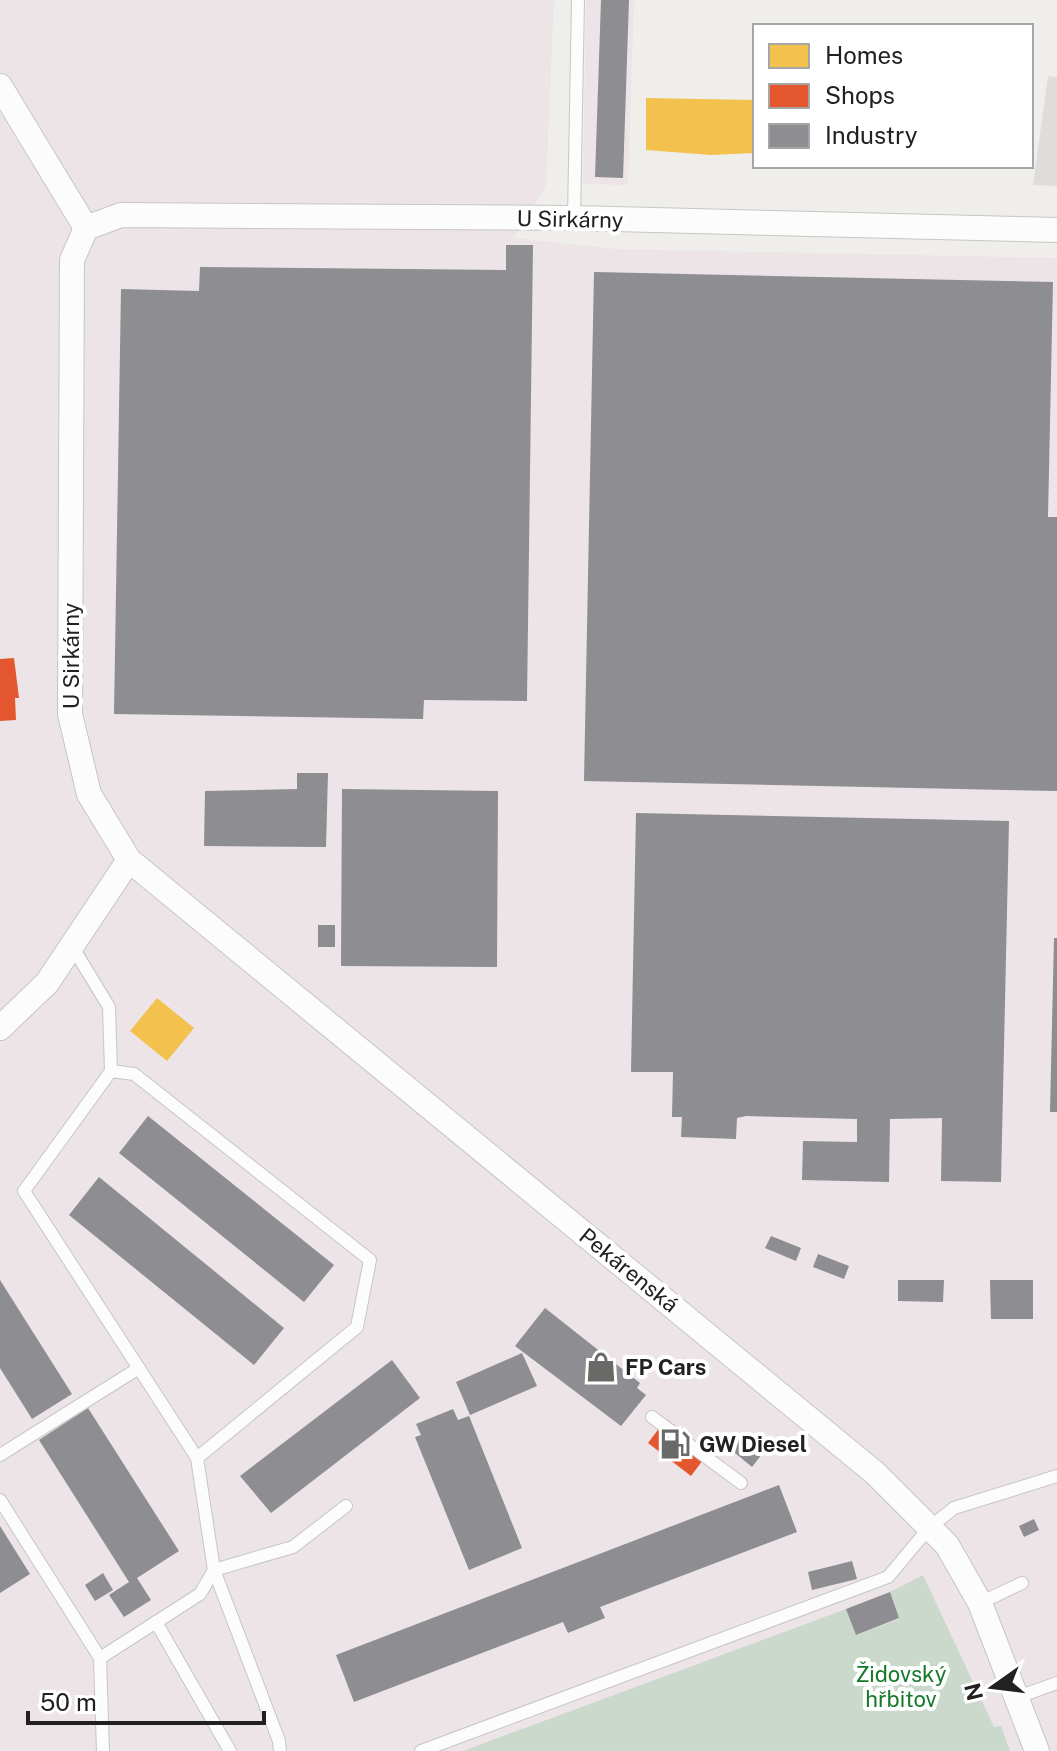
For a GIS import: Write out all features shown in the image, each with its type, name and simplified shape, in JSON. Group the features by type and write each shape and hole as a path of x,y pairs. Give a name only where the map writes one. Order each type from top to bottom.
{"street":[{"path":"0,86 86,228"},
{"name":"U Sirkárny","path":"129,860 89,794 70,714 72,260 86,228 121,215 574,218 1057,230"},
{"path":"0,1028 47,983 129,860"},
{"name":"Pekárenská","path":"129,860 875,1473 947,1545 980,1603 1037,1751"}],"lane":[{"path":"574,218 578,0"},
{"path":"72,946 109,1007 111,1071 24,1191 197,1458 214,1570 279,1741 280,1751"},
{"path":"111,1071 134,1074 370,1260 357,1327 197,1458"},
{"path":"0,1455 139,1368"},
{"path":"652,1417 741,1483"},
{"path":"421,1751 888,1577 929,1528 954,1508 1057,1476"},
{"path":"0,1500 100,1658 103,1751"},
{"path":"100,1658 200,1594 214,1570 293,1547 346,1506"},
{"path":"980,1603 1022,1583"},
{"path":"156,1622 230,1751"},
{"path":"1018,1697 1057,1683"}],"shaded area":[{"path":"0,0 554,0 546,185 514,238 614,249 1057,258 1057,1751 0,1751"},
{"path":"586,0 634,0 628,185 583,184"},
{"path":"1048,76 1057,77 1057,186 1033,185"}],"green space":[{"name":"Židovský hřbitov","path":"923,1575 994,1727 1001,1726 1010,1751 463,1751 846,1609 857,1635 899,1619 890,1592"}],"building: Homes":[{"path":"646,98 753,100 753,153 711,155 646,150"},
{"path":"157,998 194,1028 167,1061 130,1031"}],"building: Shops":[{"path":"14,658 19,698 15,698 16,720 0,721 0,659"},
{"path":"666,1419 709,1452 691,1476 648,1443"}],"building: Industry":[{"path":"601,0 629,0 623,178 595,177"},
{"path":"506,245 533,245 527,701 424,700 423,719 114,714 121,289 199,291 200,267 506,270"},
{"path":"594,272 1053,282 1048,517 1057,517 1057,791 584,781"},
{"path":"297,773 328,773 326,847 204,846 205,791 297,789"},
{"path":"342,789 498,791 497,967 341,966"},
{"path":"636,813 1009,821 1001,1182 941,1181 942,1118 890,1119 889,1182 802,1180 803,1141 857,1142 857,1119 746,1116 737,1118 736,1139 681,1137 682,1117 672,1117 673,1072 631,1072"},
{"path":"318,925 335,925 335,947 318,947"},
{"path":"1054,938 1057,938 1057,1112 1050,1112"},
{"path":"148,1116 334,1265 304,1302 119,1153"},
{"path":"99,1177 284,1328 254,1365 69,1215"},
{"path":"771,1236 801,1248 796,1261 765,1248"},
{"path":"818,1254 849,1266 844,1279 813,1267"},
{"path":"0,1280 72,1394 32,1419 0,1368"},
{"path":"898,1280 944,1280 943,1302 898,1301"},
{"path":"990,1280 1033,1280 1033,1319 991,1319"},
{"path":"545,1308 640,1383 637,1388 646,1395 621,1426 515,1346"},
{"path":"522,1353 537,1386 470,1415 456,1382"},
{"path":"392,1360 420,1398 271,1513 240,1476"},
{"path":"88,1408 179,1551 137,1578 151,1600 124,1617 109,1595 129,1582 39,1440"},
{"path":"453,1409 458,1420 469,1416 522,1548 469,1570 415,1437 421,1435 416,1424"},
{"path":"738,1436 762,1454 752,1467 729,1448"},
{"path":"779,1485 797,1532 600,1607 605,1618 568,1633 563,1622 354,1702 336,1655"},
{"path":"1034,1519 1039,1530 1024,1537 1019,1526"},
{"path":"0,1526 30,1574 0,1593"},
{"path":"852,1561 857,1579 812,1590 808,1572"},
{"path":"103,1573 113,1590 95,1601 85,1585"},
{"path":"890,1592 899,1618 856,1635 846,1609"}],"place":[{"name":"FP Cars","path":"601,1367"},
{"name":"GW Diesel","path":"675,1444"}]}
